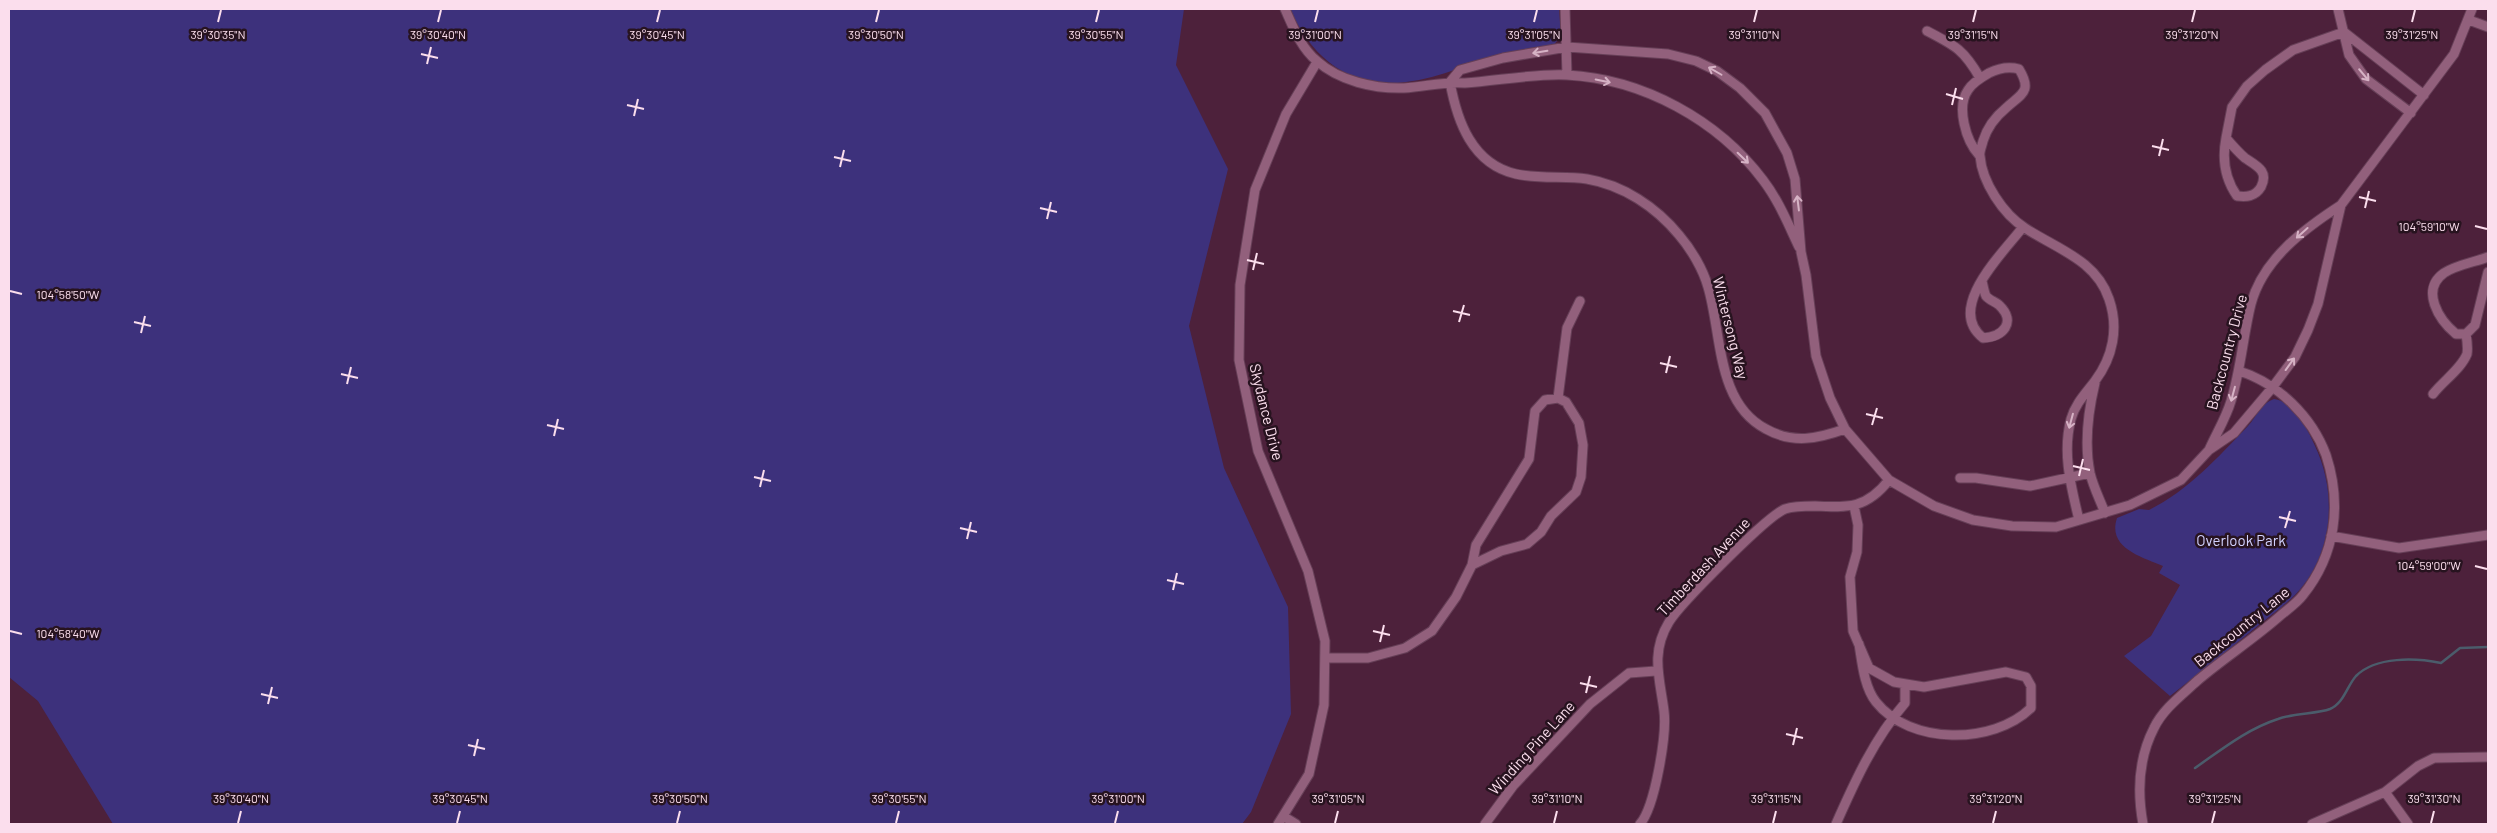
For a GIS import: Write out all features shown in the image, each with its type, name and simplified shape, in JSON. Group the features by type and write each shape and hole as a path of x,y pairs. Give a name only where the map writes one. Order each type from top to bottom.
{"street":[{"name":"Backcountry Drive","path":"1285,9 1295,33 1317,62 1346,79 1376,87 1404,88 1450,82 1465,83 1567,75 1629,87 1655,96 1693,115 1718,134 1763,180 1780,207 1801,252"},
{"path":"1565,9 1567,75"},
{"path":"2338,9 2349,55 2366,79 2411,113"},
{"name":"Backcountry Drive","path":"2209,450 2230,404 2239,371 2252,302 2264,277 2282,250 2312,224 2341,205 2454,54 2472,9"},
{"path":"2469,20 2488,27"},
{"path":"1927,31 1956,46 1968,58 1980,78"},
{"path":"2344,32 2424,95"},
{"path":"2226,138 2246,158 2258,165 2264,173 2263,183 2258,192 2248,197 2237,196 2229,184 2224,164 2226,138 2232,107 2247,86 2265,70 2293,50 2344,32"},
{"name":"Backcountry Drive","path":"1450,82 1460,70 1503,58 1567,47 1668,54 1710,68 1740,88 1764,113 1787,153 1795,179 1801,252 1806,275 1816,356 1830,398 1845,428 1889,480 1934,506 1974,520 2012,526 2056,527 2130,505 2181,480 2209,450 2234,432 2272,388 2295,357 2318,304 2341,205"},
{"name":"Skydance Drive","path":"1278,824 1309,774 1324,705 1325,641 1308,571 1258,451 1239,360 1240,285 1255,190 1286,114 1317,62"},
{"path":"1979,155 1986,132 1994,119 2007,106 2020,99 2025,90 2025,79 2019,69 2010,66 1980,78 1968,90 1962,107 1972,148 1979,155 1989,186 2004,208 2023,227 2068,252 2090,267 2109,298 2114,317 2115,336 2108,360 2096,380 2082,396 2071,416 2067,438 2070,478 2079,520"},
{"name":"Wintersong Way","path":"1450,82 1458,117 1465,134 1475,148 1494,164 1514,174 1589,180 1616,187 1634,196 1662,215 1680,236 1699,265 1708,287 1727,374 1736,400 1745,413 1761,426 1777,435 1804,440 1822,437 1845,428"},
{"path":"1982,281 1987,297 2000,306 2006,315 2007,326 2001,334 1993,338 1983,338 1974,331 1970,320 1972,302 1982,281 2023,227"},
{"path":"2488,257 2445,272 2436,281 2432,294 2433,303 2447,326 2456,334 2466,334 2475,325 2486,302 2488,272"},
{"path":"1558,398 1567,328 1580,302"},
{"path":"2433,394 2459,366 2467,353 2466,334"},
{"name":"Backcountry Lane","path":"2143,824 2138,799 2140,767 2154,727 2174,702 2303,595 2323,564 2331,536 2336,497 2331,470 2322,444 2297,407 2256,376 2239,371"},
{"path":"2096,380 2088,414 2090,473 2105,513"},
{"path":"1325,658 1368,658 1405,648 1432,631 1456,598 1472,565 1476,545 1529,459 1535,411 1545,400 1558,398 1566,402 1579,423 1583,445 1581,477 1576,492 1551,516 1541,532 1527,544 1501,551 1472,565"},
{"path":"1960,478 1976,478 2030,486 2090,473"},
{"name":"Timberdash Avenue","path":"1640,824 1654,796 1661,754 1664,713 1656,671 1659,646 1668,622 1765,521 1785,509 1803,506 1854,506 1877,495 1889,480"},
{"path":"1854,506 1858,525 1857,552 1850,577 1853,631 1859,644 1869,668 1894,682 1935,685 2006,672 2026,677 2031,686 2031,708 2018,720 1995,728 1940,736 1916,729 1893,717 1875,702 1869,689 1859,644"},
{"path":"2331,536 2399,548 2488,535"},
{"name":"Winding Pine Lane","path":"1485,824 1513,786 1590,704 1629,673 1656,671"},
{"path":"1836,824 1858,771 1905,702 1905,684"},
{"path":"2312,824 2385,792 2418,766 2434,758 2488,757"},
{"path":"2385,792 2408,824"},
{"path":"1283,816 1296,824"}],"green space":[{"path":"9,9 1184,9 1176,65 1228,169 1189,326 1224,468 1288,607 1291,714 1251,812 1242,824 113,824 38,701 9,677"},
{"path":"1290,9 1559,9 1561,35 1554,45 1519,50 1419,80 1386,83 1367,81 1350,75 1335,66 1309,42"},
{"name":"Overlook Park","path":"2274,399 2287,405 2299,417 2312,439 2322,465 2327,484 2329,504 2328,524 2324,543 2308,579 2295,595 2170,696 2124,656 2151,636 2180,585 2159,573 2163,566 2137,555 2122,544 2117,537 2115,528 2117,518 2139,509 2149,510 2177,493 2214,461 2248,426 2262,407"}],"waterway":[{"path":"2195,768 2235,740 2267,723 2284,717 2330,709 2339,703 2353,680 2364,669 2397,660 2420,660 2441,663 2460,648 2488,647"}]}
